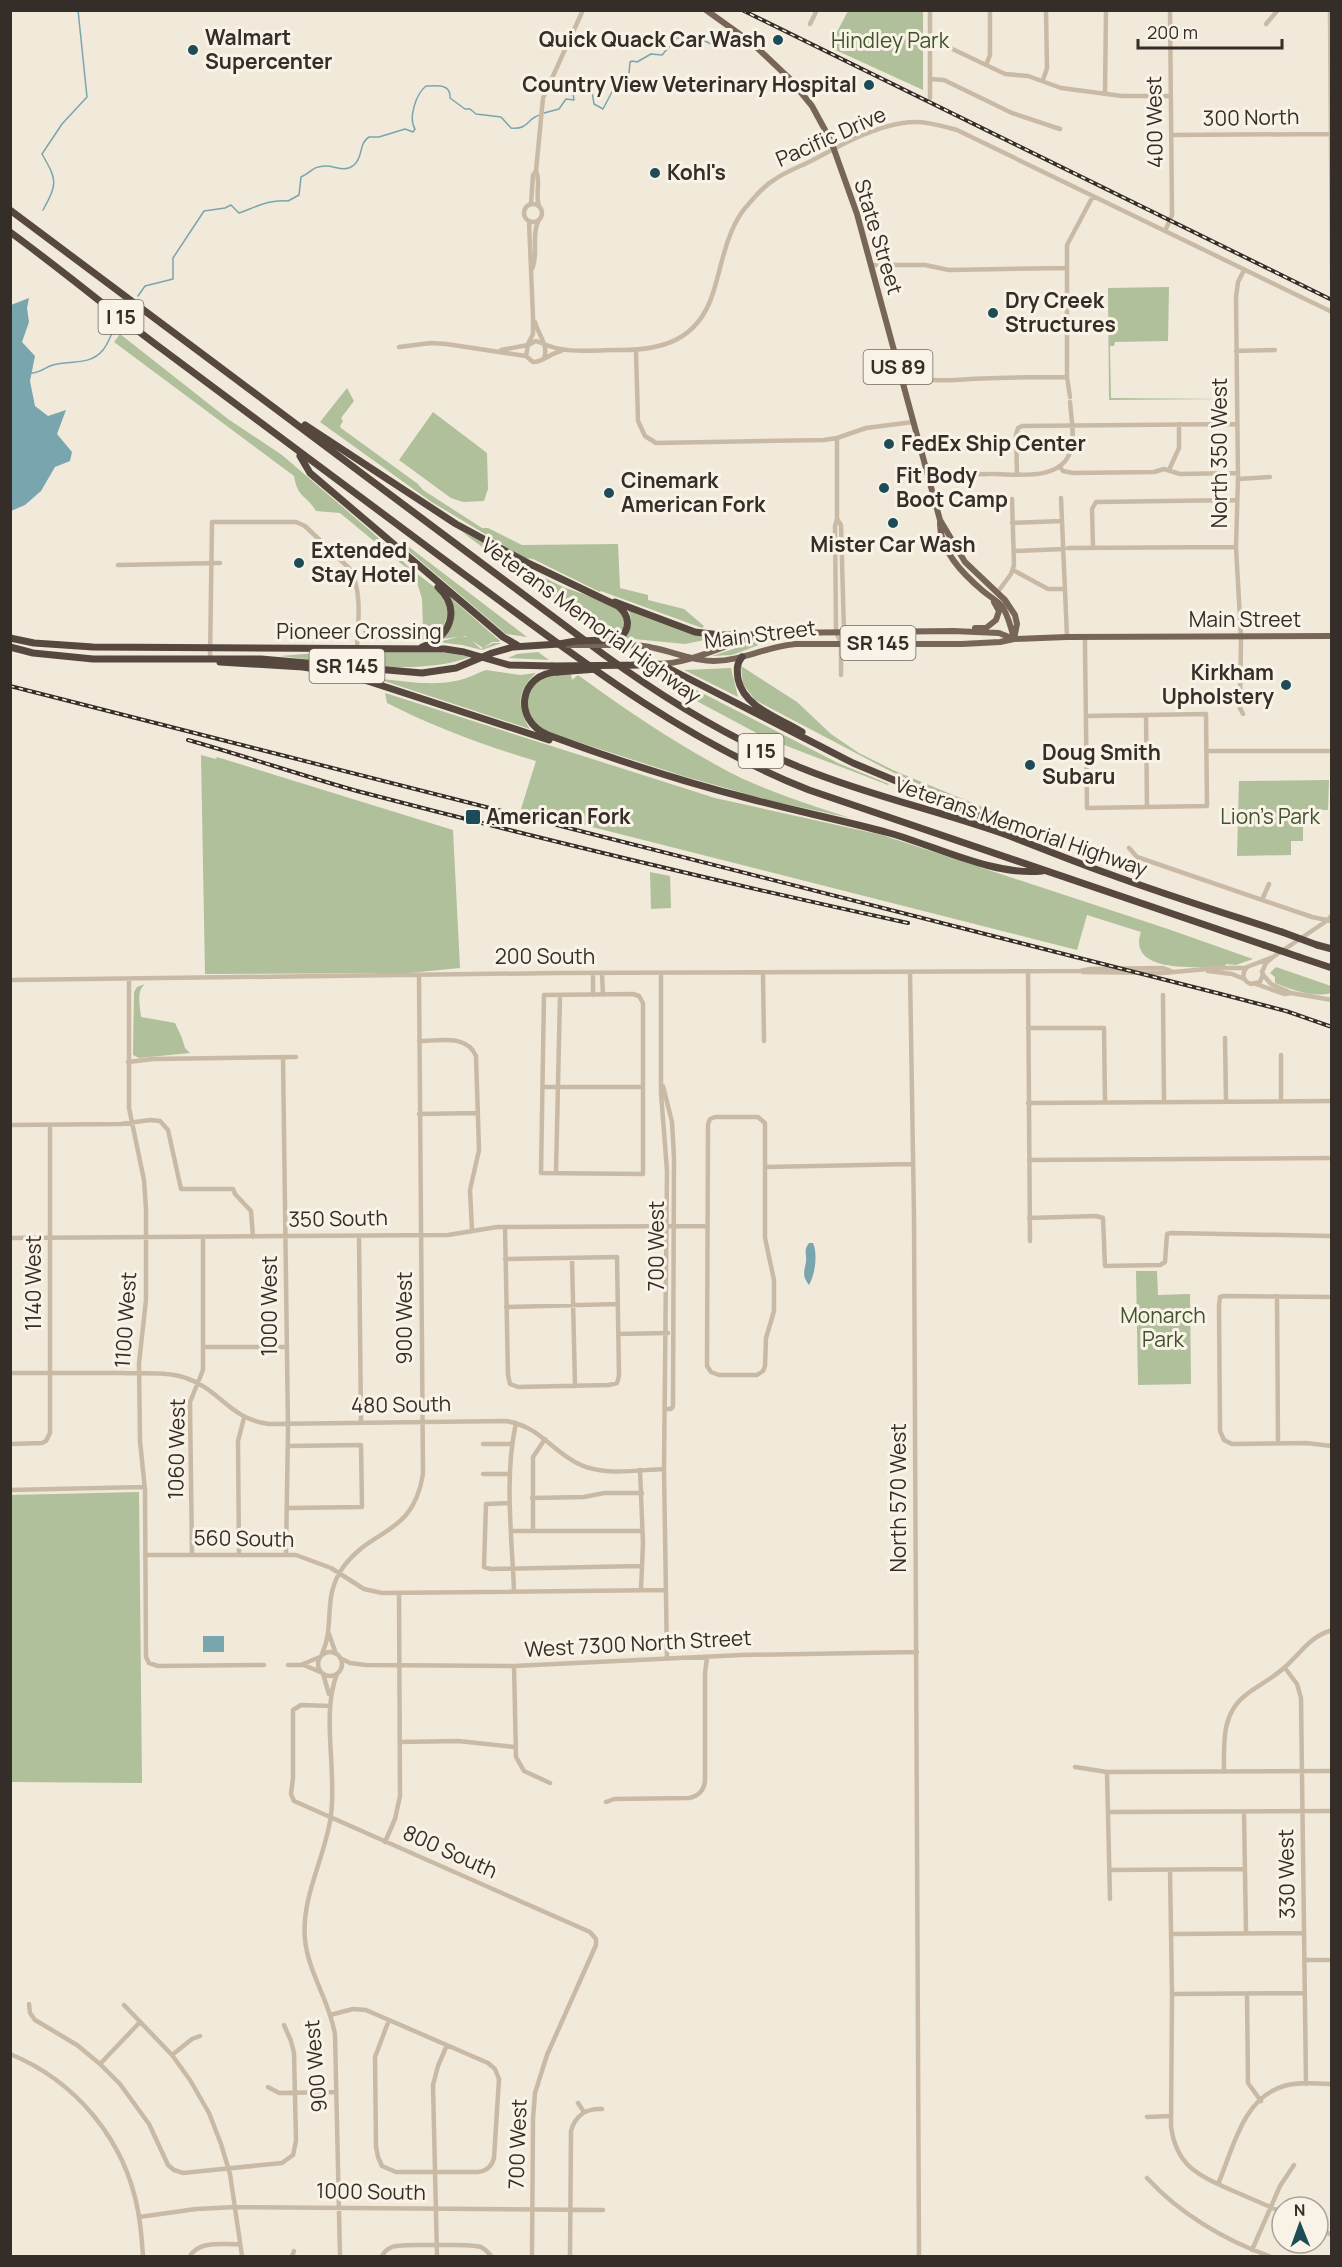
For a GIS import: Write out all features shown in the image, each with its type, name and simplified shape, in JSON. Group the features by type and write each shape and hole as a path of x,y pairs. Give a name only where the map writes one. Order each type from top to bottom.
{"highway":[{"name":"Veterans Memorial Highway","path":"10,210 603,654 695,716 756,749 813,773 903,804 1005,835 1111,875 1332,949"},
{"name":"Veterans Memorial Highway","path":"10,232 298,452 529,623 641,703 702,740 746,763 809,790 1332,968"},
{"path":"248,388 456,524 530,564 618,606 626,614 628,627 621,641"},
{"path":"298,452 310,473 506,639 519,645"},
{"path":"393,544 401,555 441,589 451,610 448,627 441,637 428,645 411,650"},
{"path":"591,593 695,632 720,635 760,635"},
{"name":"Pioneer Crossing","path":"10,638 59,646 453,650 482,657"},
{"name":"SR 145","path":"482,657 519,645 559,645 576,640 621,641"},
{"name":"Pioneer Crossing","path":"10,647 33,653 93,659 278,660 430,673 456,668 482,657"},
{"name":"Main Street","path":"482,657 513,665 658,664"},
{"path":"742,657 736,669 741,688 747,699 829,750"},
{"path":"210,658 229,663 291,666 346,674 547,740 585,749"},
{"path":"658,664 877,774 980,816 1005,835"},
{"path":"614,665 587,671 541,675 531,684 525,697 526,713 531,724 540,732 585,749 704,787 873,829 984,863 1028,872 1045,870"}],"main road":[{"name":"State Street","path":"706,10 752,43 790,79 812,106 834,149 857,214 940,520 965,562 997,593 1015,615 1017,624 1014,639"},
{"name":"State Street","path":"940,520 939,533 963,572 991,597"},
{"path":"954,631 986,627 994,623 999,610 991,597"},
{"name":"US 89","path":"991,597 1003,609 1014,639"},
{"name":"Main Street","path":"658,664 690,658 760,635 954,631 999,633 1014,639"},
{"name":"Main Street","path":"621,641 690,658 715,661 742,657 785,645 962,644 1067,637 1332,636"}],"street":[{"path":"532,269 536,261 535,228 543,214 537,199 538,176 536,171 543,98 583,10"},
{"path":"810,24 817,10"},
{"path":"930,10 930,98"},
{"path":"986,65 990,55 990,10"},
{"path":"1042,80 1047,68 1046,10"},
{"path":"1106,10 1106,93"},
{"name":"400 West","path":"1165,231 1172,215 1170,10"},
{"path":"1266,24 1278,10"},
{"path":"1330,10 1332,279"},
{"path":"930,43 940,43 1005,74 1028,76 1061,88 1131,96 1171,96"},
{"path":"930,79 944,80 1012,113 1060,129"},
{"name":"Pacific Drive","path":"568,350 636,351 671,343 687,334 698,323 713,294 729,236 742,213 773,180 880,128 904,123 926,123 957,130 1332,312"},
{"name":"300 North","path":"1171,135 1331,134"},
{"path":"526,356 532,334 533,317 530,222 524,213 531,204 533,175 536,171"},
{"path":"927,475 1048,472 1060,466 1068,457 1071,449 1072,425 1067,377 1067,245 1093,196"},
{"path":"531,204 539,206"},
{"path":"530,222 538,221"},
{"path":"871,265 925,265 949,270 1068,268"},
{"name":"North 350 West","path":"1243,714 1240,708 1236,547 1238,476 1236,297 1238,282 1244,270"},
{"path":"533,317 537,332 547,351 544,358"},
{"path":"495,351 528,345 536,341 552,348 568,350"},
{"path":"399,347 431,343 526,356 537,362 553,353 568,350"},
{"path":"1236,351 1275,350"},
{"path":"636,351 639,421 645,436 656,443 807,441 837,438 866,428 913,422"},
{"path":"903,384 918,380 954,380 973,377 1067,377"},
{"path":"1169,470 1179,448 1179,424"},
{"path":"1017,474 1016,435 1018,428 1028,425 1236,424"},
{"path":"837,438 836,632 841,643"},
{"path":"1060,466 1063,471 1073,473 1169,470 1180,474 1270,477"},
{"path":"1062,498 1062,521 1066,548 1067,637"},
{"path":"997,593 1013,570 1012,499"},
{"path":"1093,548 1094,504 1099,501 1236,500"},
{"path":"837,519 842,525 844,632 841,643 841,675"},
{"path":"210,658 212,522 291,521 301,524 342,561 353,576 358,608 357,649"},
{"path":"1012,523 1062,521"},
{"path":"1014,551 1066,548 1236,547"},
{"path":"118,565 220,563"},
{"path":"1013,570 1048,589 1065,589"},
{"path":"1085,638 1087,807 1207,806 1206,714 1086,716"},
{"path":"1146,715 1147,807"},
{"path":"1206,751 1332,751"},
{"path":"1129,848 1137,857 1312,918 1330,919"},
{"path":"1262,900 1269,884"},
{"path":"1256,984 1260,982 1266,963 1330,919"},
{"path":"1273,957 1268,957 1246,968 1244,979 1251,984 1278,993 1332,1000"},
{"path":"1255,965 1271,984 1291,993"},
{"name":"200 South","path":"10,980 1246,968"},
{"name":"200 South","path":"1205,970 1232,974 1244,979"},
{"path":"1028,971 1030,1241"},
{"name":"North 570 West","path":"910,972 913,1164 918,2256"},
{"path":"593,974 593,995"},
{"path":"603,974 603,995"},
{"name":"700 West","path":"661,974 661,1079 667,1171 666,1409 664,1414 667,1659"},
{"path":"763,974 764,1041"},
{"name":"900 West","path":"321,1655 329,1629 330,1600 340,1573 355,1555 398,1524 413,1504 423,1474 419,975"},
{"name":"1100 West","path":"129,979 128,1062 131,1123 144,1180 147,1238 146,1300 140,1343 139,1373 140,1441 144,1487 145,1649 149,1663 158,1666 264,1665"},
{"path":"544,995 593,995 635,995 643,1003 643,1174 541,1173 544,995"},
{"path":"556,1173 560,995"},
{"path":"1163,995 1164,1101"},
{"path":"1028,1028 1104,1028 1105,1101"},
{"path":"1225,1038 1226,1101"},
{"path":"418,1041 461,1041 473,1050 477,1060 479,1155 470,1190 472,1230"},
{"path":"1281,1055 1281,1101"},
{"name":"1000 West","path":"283,1057 288,1424 286,1554"},
{"path":"128,1062 153,1059 296,1057"},
{"name":"700 West","path":"661,1079 674,1143 673,1406 671,1410 666,1409"},
{"path":"543,1087 643,1088"},
{"path":"1028,1103 1332,1101"},
{"path":"419,1114 478,1113"},
{"path":"755,1117 762,1119 765,1126 766,1244 774,1274 774,1311 766,1338 765,1366 757,1375 717,1375 708,1368 707,1226 708,1124 710,1119 755,1117"},
{"path":"10,1125 131,1123 156,1120 165,1125 177,1164 181,1189 233,1189 251,1211 253,1237"},
{"name":"1140 West","path":"10,1444 46,1441 50,1433 50,1125"},
{"path":"1029,1160 1332,1158"},
{"path":"765,1167 913,1164"},
{"path":"1029,1218 1096,1216 1103,1218 1105,1266 1160,1265 1165,1262 1167,1234 1216,1232 1332,1236"},
{"name":"350 South","path":"10,1238 448,1235 505,1227 707,1226"},
{"path":"505,1227 505,1259 508,1376 511,1384 518,1387 575,1386 612,1385 618,1382 617,1257 505,1259"},
{"path":"359,1236 361,1422"},
{"name":"1060 West","path":"192,1554 190,1402 203,1370 203,1237"},
{"path":"572,1258 575,1386"},
{"path":"1277,1296 1278,1443"},
{"path":"1332,1297 1220,1297 1220,1431 1224,1440 1232,1444 1278,1443 1332,1446"},
{"path":"506,1307 618,1304"},
{"path":"618,1334 674,1333"},
{"path":"203,1347 287,1347"},
{"name":"480 South","path":"10,1373 171,1374 197,1383 244,1418 263,1423 516,1423 528,1427 573,1461 584,1466 605,1470 664,1469"},
{"path":"238,1554 238,1441 244,1418"},
{"path":"514,1592 510,1474 511,1444 516,1423"},
{"path":"533,1531 533,1457 545,1439"},
{"path":"483,1444 511,1444"},
{"path":"288,1446 361,1445 362,1507 288,1508"},
{"path":"640,1470 642,1493 641,1590"},
{"path":"483,1474 510,1474"},
{"path":"10,1490 144,1487"},
{"path":"532,1498 642,1493"},
{"path":"510,1503 486,1504 484,1567 491,1569 640,1566"},
{"path":"511,1532 642,1531"},
{"name":"560 South","path":"145,1555 286,1554 309,1559 340,1573 369,1591 399,1593 666,1590"},
{"path":"385,1842 395,1819 399,1801 399,1593"},
{"name":"900 West","path":"329,1629 338,1656"},
{"path":"1224,1771 1224,1734 1234,1708 1247,1694 1285,1668 1312,1638 1332,1630"},
{"path":"288,1665 300,1665 331,1676 338,1673 342,1664 338,1656 328,1652 300,1665"},
{"name":"West 7300 North Street","path":"338,1673 361,1665 514,1666 916,1652"},
{"path":"321,1655 318,1664 322,1673"},
{"name":"West 7300 North Street","path":"338,1656 361,1665"},
{"path":"606,1802 614,1799 689,1798 701,1792 705,1784 704,1678 707,1658"},
{"path":"514,1666 514,1748 524,1771 550,1783"},
{"name":"330 West","path":"1285,1668 1301,1693 1306,2084"},
{"name":"900 West","path":"322,1673 330,1703 331,1818 307,1906 304,1931 309,1962 330,2015 334,2035 340,2256"},
{"name":"900 West","path":"330,1703 338,1673"},
{"name":"800 South","path":"330,1703 295,1708 292,1798 296,1803 590,1932 595,1937"},
{"path":"400,1742 458,1741 514,1748"},
{"path":"1075,1767 1107,1772 1332,1771"},
{"path":"1107,1772 1110,1899"},
{"path":"1108,1812 1332,1811"},
{"path":"1244,1812 1246,1933"},
{"path":"1110,1870 1245,1869"},
{"path":"1170,1870 1172,2139 1182,2158 1196,2173 1270,2207"},
{"path":"1172,1934 1304,1933"},
{"name":"700 West","path":"532,2256 534,2106 538,2084 547,2055 596,1945 595,1937"},
{"path":"1304,1960 1332,1960"},
{"path":"1172,1994 1305,1993"},
{"path":"1247,1994 1248,2083 1261,2101"},
{"path":"29,2004 30,2013 35,2020 71,2042 100,2064 135,2103 152,2130 168,2165 174,2170 186,2173 282,2163 293,2155 296,2141 293,2046 284,2025"},
{"path":"124,2005 172,2055 209,2113 229,2168 242,2256"},
{"path":"330,2015 359,2008 389,2019 488,2063 497,2072 499,2082 494,2158 490,2166 478,2172 393,2172 382,2166 377,2153 374,2063 378,2045 389,2019"},
{"path":"100,2064 140,2022"},
{"path":"172,2055 192,2038 200,2036"},
{"path":"437,2256 433,2085 447,2045"},
{"path":"10,2054 53,2077 90,2111 112,2141 134,2191 143,2256"},
{"path":"1218,2184 1239,2127 1261,2101 1275,2089 1283,2086 1332,2084"},
{"path":"268,2087 276,2093 336,2092"},
{"path":"578,2103 584,2112"},
{"path":"570,2256 571,2131 576,2119 584,2112 594,2108 602,2109"},
{"path":"1147,2117 1171,2116"},
{"path":"1276,2195 1294,2165"},
{"path":"1147,2178 1176,2205 1217,2232 1269,2256"},
{"name":"1000 South","path":"139,2217 196,2209 236,2207 603,2210"},
{"path":"1252,2250 1270,2209"},
{"path":"190,2256 195,2249 204,2245 240,2244"},
{"path":"382,2256 386,2251 398,2246 477,2246 491,2256"}],"green space":[{"name":"Hindley Park","path":"848,11 923,11 923,90 829,47"},
{"path":"1169,287 1168,341 1115,342 1114,346 1110,346 1111,398 1230,399 1109,400 1108,288"},
{"path":"120,334 228,419 282,455 373,533 412,570 437,589 447,606 448,614 439,634 425,640 368,639 365,637 363,631 367,631 368,635 415,635 416,630 423,628 422,599 415,575 340,513 316,511 300,493 294,476 114,342"},
{"path":"347,388 354,401 341,418 343,421 341,428 423,490 482,528 488,528 522,545 618,544 620,588 648,595 648,600 684,609 704,626 702,628 600,592 533,559 525,558 430,501 320,422"},
{"path":"433,412 487,453 488,489 484,501 463,502 451,498 399,460"},
{"path":"462,532 559,585 613,607 623,617 624,626 621,632 619,635 617,633 603,636"},
{"path":"405,544 527,637 506,634 403,546"},
{"path":"451,598 500,641 492,642 483,648 465,636 442,639 452,606"},
{"path":"628,609 719,637 685,644 624,638 631,624"},
{"path":"462,636 469,638 481,649 493,643 502,643 482,650 438,642"},
{"path":"797,636 772,640 732,655 712,656 763,639"},
{"path":"342,651 448,653 470,657 449,663 402,667 280,656"},
{"path":"538,652 549,660 508,658 517,654"},
{"path":"741,666 797,702 831,734 859,753 895,771 1050,835 1049,837 947,797 888,770 755,700 743,684"},
{"path":"731,668 738,697 684,670"},
{"path":"486,670 520,675 536,673 525,686 521,700 523,714 530,729 375,678 439,683 463,679"},
{"path":"655,673 675,679 838,763 889,784 766,738 691,698"},
{"path":"571,674 572,680 578,675 657,730 741,778 781,795 850,818 772,801 683,776 541,730 528,716 527,694 540,677"},
{"path":"385,693 715,798 882,835 1253,959 1225,966 1168,966 1144,956 1139,946 1141,932 1087,915 1077,950 521,809 536,761 478,742 424,720 387,703"},
{"path":"201,755 216,759 217,757 453,830 460,968 409,973 205,974"},
{"name":"Lion's Park","path":"1329,780 1328,810 1303,810 1303,841 1291,841 1291,855 1237,856 1239,781"},
{"path":"650,872 670,876 671,908 651,909"},
{"path":"1276,967 1331,986 1331,993 1310,994 1275,983 1275,977 1270,973"},
{"path":"145,984 140,991 141,1017 175,1023 185,1048 190,1053 139,1058 133,1055 134,992 137,987"},
{"name":"Monarch Park","path":"1136,1271 1157,1271 1158,1295 1190,1294 1191,1384 1138,1385"},
{"path":"139,1492 142,1783 11,1782 11,1495"}],"water":[{"path":"29,298 27,308 29,322 22,342 35,356 30,381 35,406 48,416 66,410 57,434 72,452 70,461 55,467 41,491 25,505 11,511 11,305"},
{"path":"809,1243 813,1243 816,1258 809,1285 804,1274 806,1250"},
{"path":"203,1636 224,1636 224,1652 203,1652"}],"waterway":[{"path":"43,210 54,182 51,170 42,154 62,124 87,97 78,10"},
{"path":"544,113 559,109 566,99 574,100 573,93 577,90 592,92 594,104 603,109 614,88 629,73 630,62 637,62 651,54 662,55 677,38 695,36 711,44 717,37"},
{"path":"138,296 145,286 173,279 173,258 204,211 231,205 239,213 269,202 288,201 299,195 301,177 315,168 326,166 343,169 354,165 359,158 363,143 369,137 379,137 405,129 413,132 415,129 412,119 414,106 426,86 445,88 450,93 450,98 465,109 470,109 476,114 501,117 511,128 525,126 540,115"},
{"path":"31,373 53,365 80,362 98,355 117,325"}],"railway":[{"path":"742,10 1332,300"},
{"path":"10,686 1217,993 1286,1011 1332,1027"},
{"path":"188,740 336,785 426,809 701,876 908,923"}],"place":[{"name":"Quick Quack Car Wash","path":"778,40"},
{"name":"Walmart Supercenter","path":"193,50"},
{"name":"Country View Veterinary Hospital","path":"869,85"},
{"name":"Kohl's","path":"655,173"},
{"name":"Dry Creek Structures","path":"993,313"},
{"name":"FedEx Ship Center","path":"889,444"},
{"name":"Fit Body Boot Camp","path":"884,488"},
{"name":"Cinemark American Fork","path":"609,493"},
{"name":"Mister Car Wash","path":"893,523"},
{"name":"Extended Stay Hotel","path":"299,563"},
{"name":"Kirkham Upholstery","path":"1286,685"},
{"name":"Doug Smith Subaru","path":"1030,765"},
{"name":"American Fork","path":"473,817"}]}
